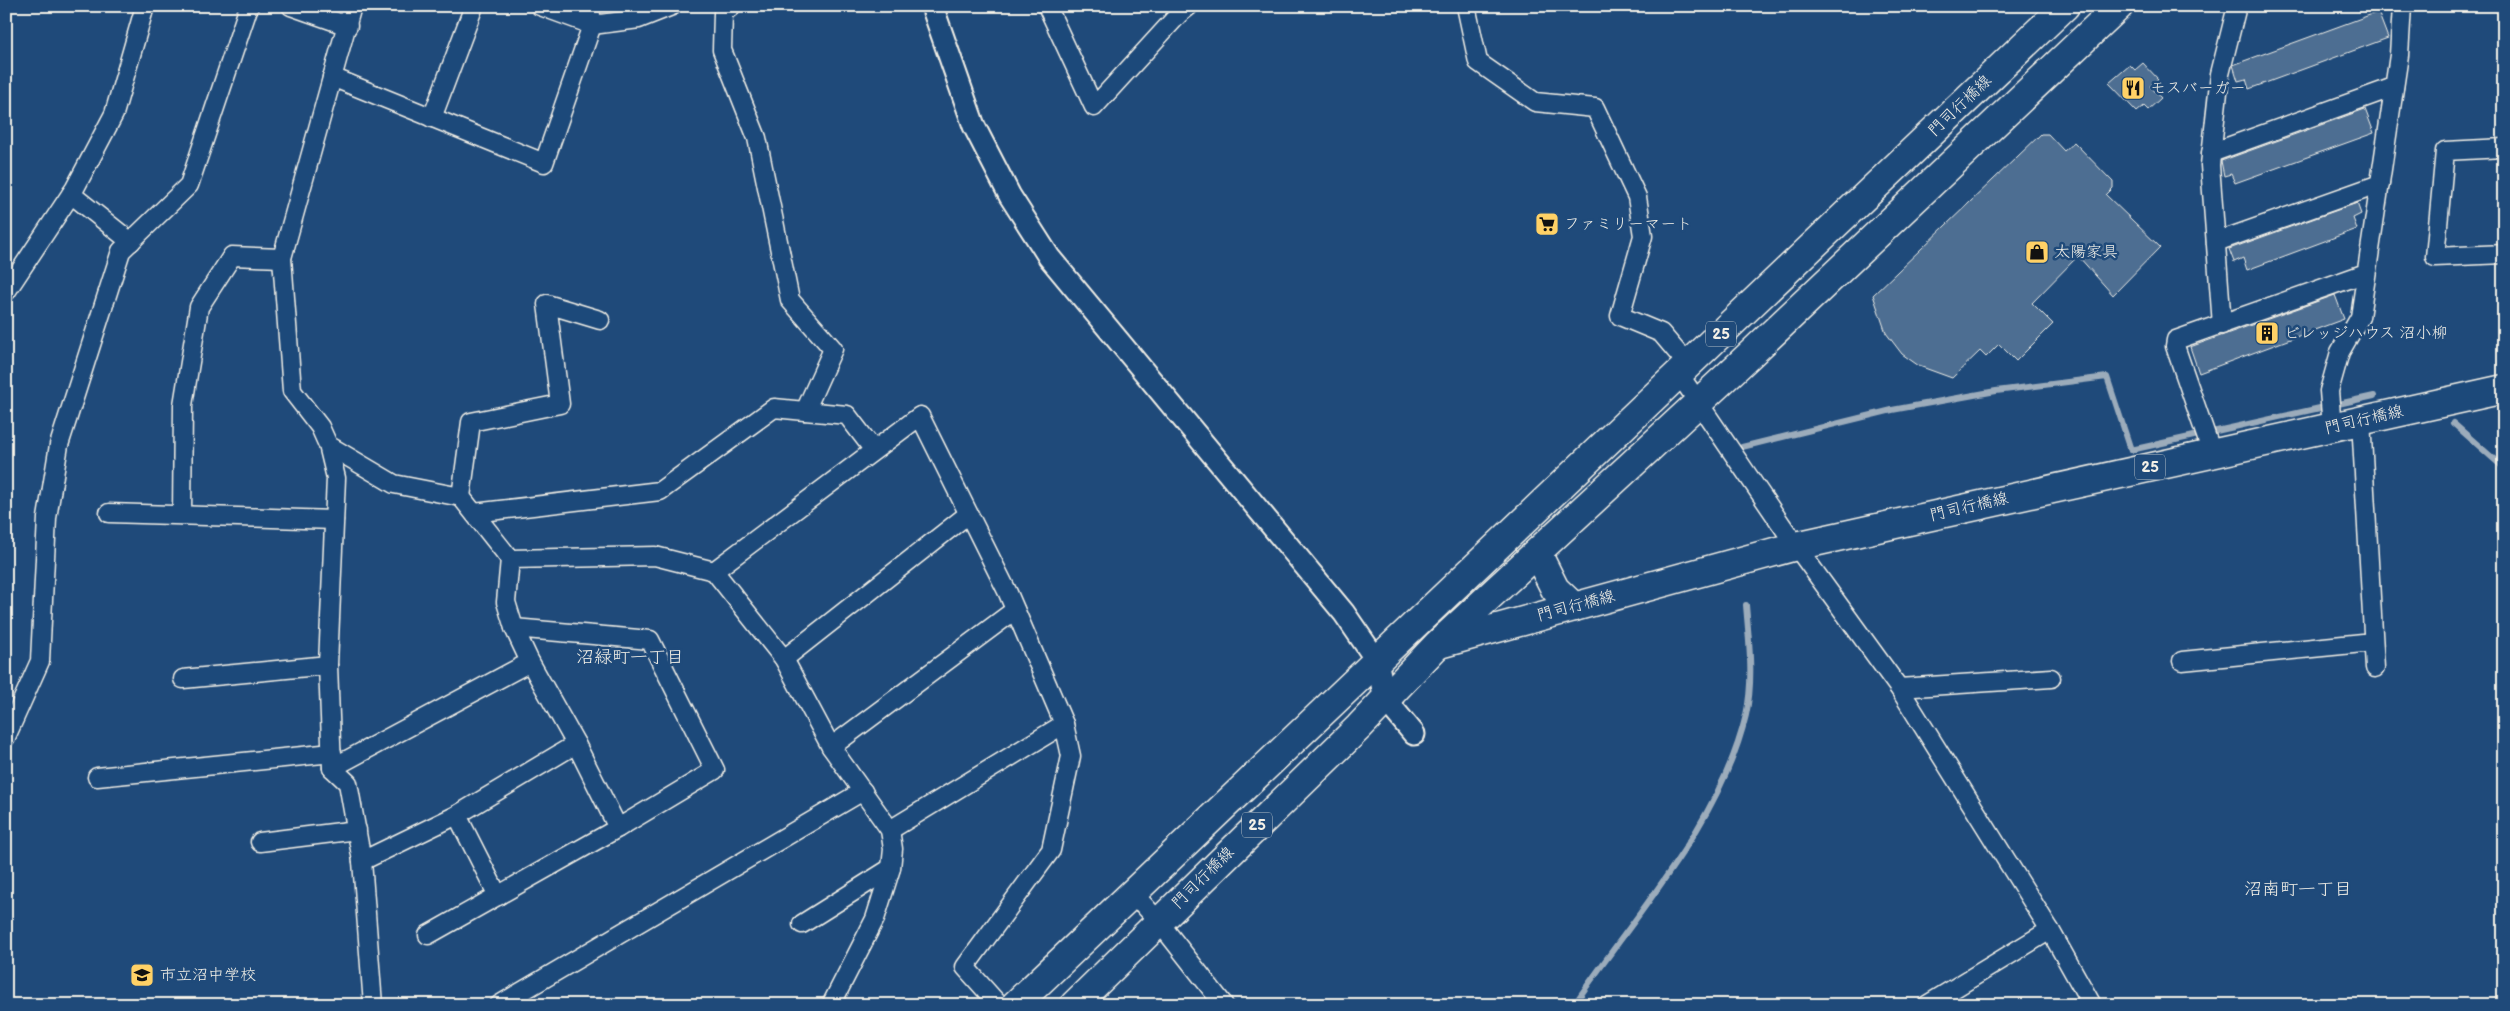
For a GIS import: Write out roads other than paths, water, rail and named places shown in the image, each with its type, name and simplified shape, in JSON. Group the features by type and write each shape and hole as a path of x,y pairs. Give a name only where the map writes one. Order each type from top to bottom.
{"main road":[{"name":"門司行橋線","path":"1016,1005 2065,6"},
{"name":"門司行橋線","path":"1074,1005 1385,699 1438,644 1699,402 2119,6"},
{"name":"門司行橋線","path":"1377,662 1796,546 2331,420 2362,420 2504,389"},
{"path":"1537,552 1555,589 1574,607"}],"street":[{"path":"6,292 71,194 114,114 144,6"},
{"path":"6,737 40,662 47,518 60,445 121,251 189,185 249,6"},
{"path":"291,6 348,26"},
{"path":"352,6 282,258 292,391 320,427 328,445 336,478 328,665 332,761 348,783 362,861 373,1005"},
{"path":"432,118 474,6"},
{"path":"540,6 592,25 639,19 672,6"},
{"path":"332,77 544,164 592,25 590,6"},
{"path":"732,6 723,13 722,50 757,138 790,300 833,349 805,410"},
{"path":"932,6 974,126 1010,196 1049,258 1344,613 1377,662 1385,699 1414,734"},
{"path":"1047,6 1094,107 1181,9"},
{"path":"1466,6 1478,62 1535,102 1595,108 1637,196 1643,236 1620,316 1660,333 1684,370 1699,402 1796,546 1899,688 2050,930 2092,1005"},
{"path":"2222,325 2210,165 2220,74 2237,6"},
{"path":"2331,420 2330,395 2340,352 2360,317 2399,55 2402,6"},
{"path":"2211,153 2394,87"},
{"path":"2504,148 2445,151 2435,257 2504,254"},
{"path":"2216,242 2380,184"},
{"path":"71,194 131,242"},
{"path":"182,515 183,405 199,306 232,256 282,258"},
{"path":"2210,447 2175,346 2176,340 2366,274"},
{"path":"461,497 471,422 560,404 547,304 600,320"},
{"path":"474,513 660,491 774,408 847,415 873,449"},
{"path":"714,571 873,449 920,416 1015,610 1064,724 1071,756 1051,850 964,967 999,1005"},
{"path":"2362,420 2375,668"},
{"path":"328,445 394,484 461,497 510,559 506,602 514,628 618,828"},
{"path":"109,512 334,520"},
{"path":"784,659 967,515"},
{"path":"510,559 655,556 714,571 784,659 831,747 890,830 891,868 875,919 830,1005"},
{"path":"831,747 1015,610"},
{"path":"428,935 618,828 715,770 650,640 514,628"},
{"path":"2182,662 2373,642"},
{"path":"97,777 332,761 530,662"},
{"path":"184,679 328,665"},
{"path":"1899,688 2051,678"},
{"path":"890,830 1064,724"},
{"path":"362,861 457,815 576,744"},
{"path":"499,1005 863,790"},
{"path":"457,815 498,896"},
{"path":"260,842 356,830"},
{"path":"802,924 891,868"},
{"path":"1133,892 1224,1005"},
{"path":"1927,1005 2050,930"}],"waterway":[{"path":"1742,447 1892,410 1996,391 2107,377 2131,450 2374,396"},
{"path":"2453,423 2504,468"},
{"path":"1574,1005 1673,867 1717,794 1734,755 1746,715 1750,688 1746,605"}],"place":[{"name":"モスバーガー","path":"2133,88"},
{"name":"ファミリーマート","path":"1547,224"},
{"name":"太陽家具","path":"2037,252"},
{"name":"ビレッジハウス 沼小柳","path":"2267,333"},
{"name":"市立沼中学校","path":"142,975"}],"district":[{"name":"沼緑町一丁目","path":"630,657"},
{"name":"沼南町一丁目","path":"2298,889"}]}
